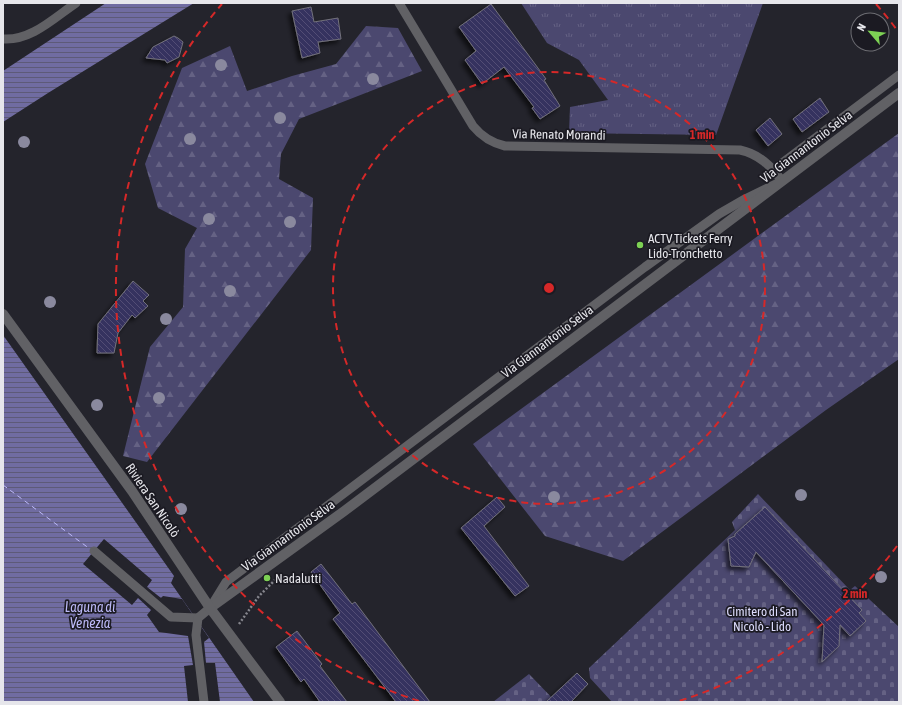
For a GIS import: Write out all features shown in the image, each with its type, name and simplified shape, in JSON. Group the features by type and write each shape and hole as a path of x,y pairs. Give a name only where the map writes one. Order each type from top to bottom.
{"street":[{"name":"Via Giannantonio Selva","path":"210,608 343,512 899,93"},
{"name":"Riviera San Nicolò","path":"3,314 132,491 210,608 280,702"}],"lane":[{"path":"3,39 10,40 23,37 35,31 76,3"},
{"name":"Via Renato Morandi","path":"399,3 473,126 484,137 496,144 505,146 740,150 750,152 758,156 774,169 782,181"},
{"path":"774,169 899,75"},
{"path":"94,552 170,617 198,618 210,608 226,582 645,267 719,214 745,199 782,181"},
{"path":"198,618 196,635 204,702"}],"green space":[{"path":"521,3 763,3 716,135 569,133 570,107 608,100 579,60 547,43"},
{"path":"366,26 398,28 422,71 299,119 281,154 279,179 313,198 311,250 147,462 123,456 150,347 183,307 185,249 197,228 158,208 145,164 182,68 230,46 247,91 292,76 336,64"},
{"path":"899,133 899,359 826,410 623,561 545,536 473,444"},
{"name":"Cimitero di San Nicolò - Lido","path":"758,494 850,590 855,586 899,627 899,702 612,702 590,678 589,668 735,530 732,522"},
{"path":"529,674 556,702 493,702"}],"water":[{"path":"106,3 194,3 3,122 3,71"},
{"name":"Laguna di Venezia","path":"3,335 174,576 171,583 254,702 3,702"}],"pier":[{"path":"104,539 152,580 147,587 161,598 163,596 182,599 209,638 204,642 206,663 215,663 220,702 188,702 184,666 193,665 188,636 159,632 147,615 151,610 138,598 132,605 83,564"}],"building":[{"path":"491,4 546,79 544,80 560,106 540,119 532,108 534,107 504,67 482,84 465,60 476,51 459,27"},
{"path":"311,7 314,22 338,18 341,39 318,42 320,53 302,58 292,11"},
{"path":"174,36 183,42 179,57 167,63 165,60 146,58 153,47"},
{"path":"820,98 829,112 802,132 793,119"},
{"path":"770,118 782,134 768,146 756,130"},
{"path":"133,281 149,295 143,301 148,306 135,318 132,315 118,333 114,353 97,353 98,324"},
{"path":"497,497 505,507 484,526 529,586 515,596 461,528"},
{"path":"765,507 862,610 859,613 866,621 850,636 840,625 839,646 822,662 824,625 756,552 749,567 731,566 728,539 735,536 735,534"},
{"path":"321,564 352,604 355,602 430,702 396,702 333,619 340,613 311,572"},
{"path":"297,631 322,664 320,666 347,702 320,702 304,679 301,682 276,647"},
{"path":"577,673 588,684 571,702 546,702"}],"ferry route":[{"path":"3,485 90,549"}],"place":[{"name":"ACTV Tickets Ferry Lido-Tronchetto","path":"640,245"},
{"name":"Nadalutti","path":"267,578"}]}
